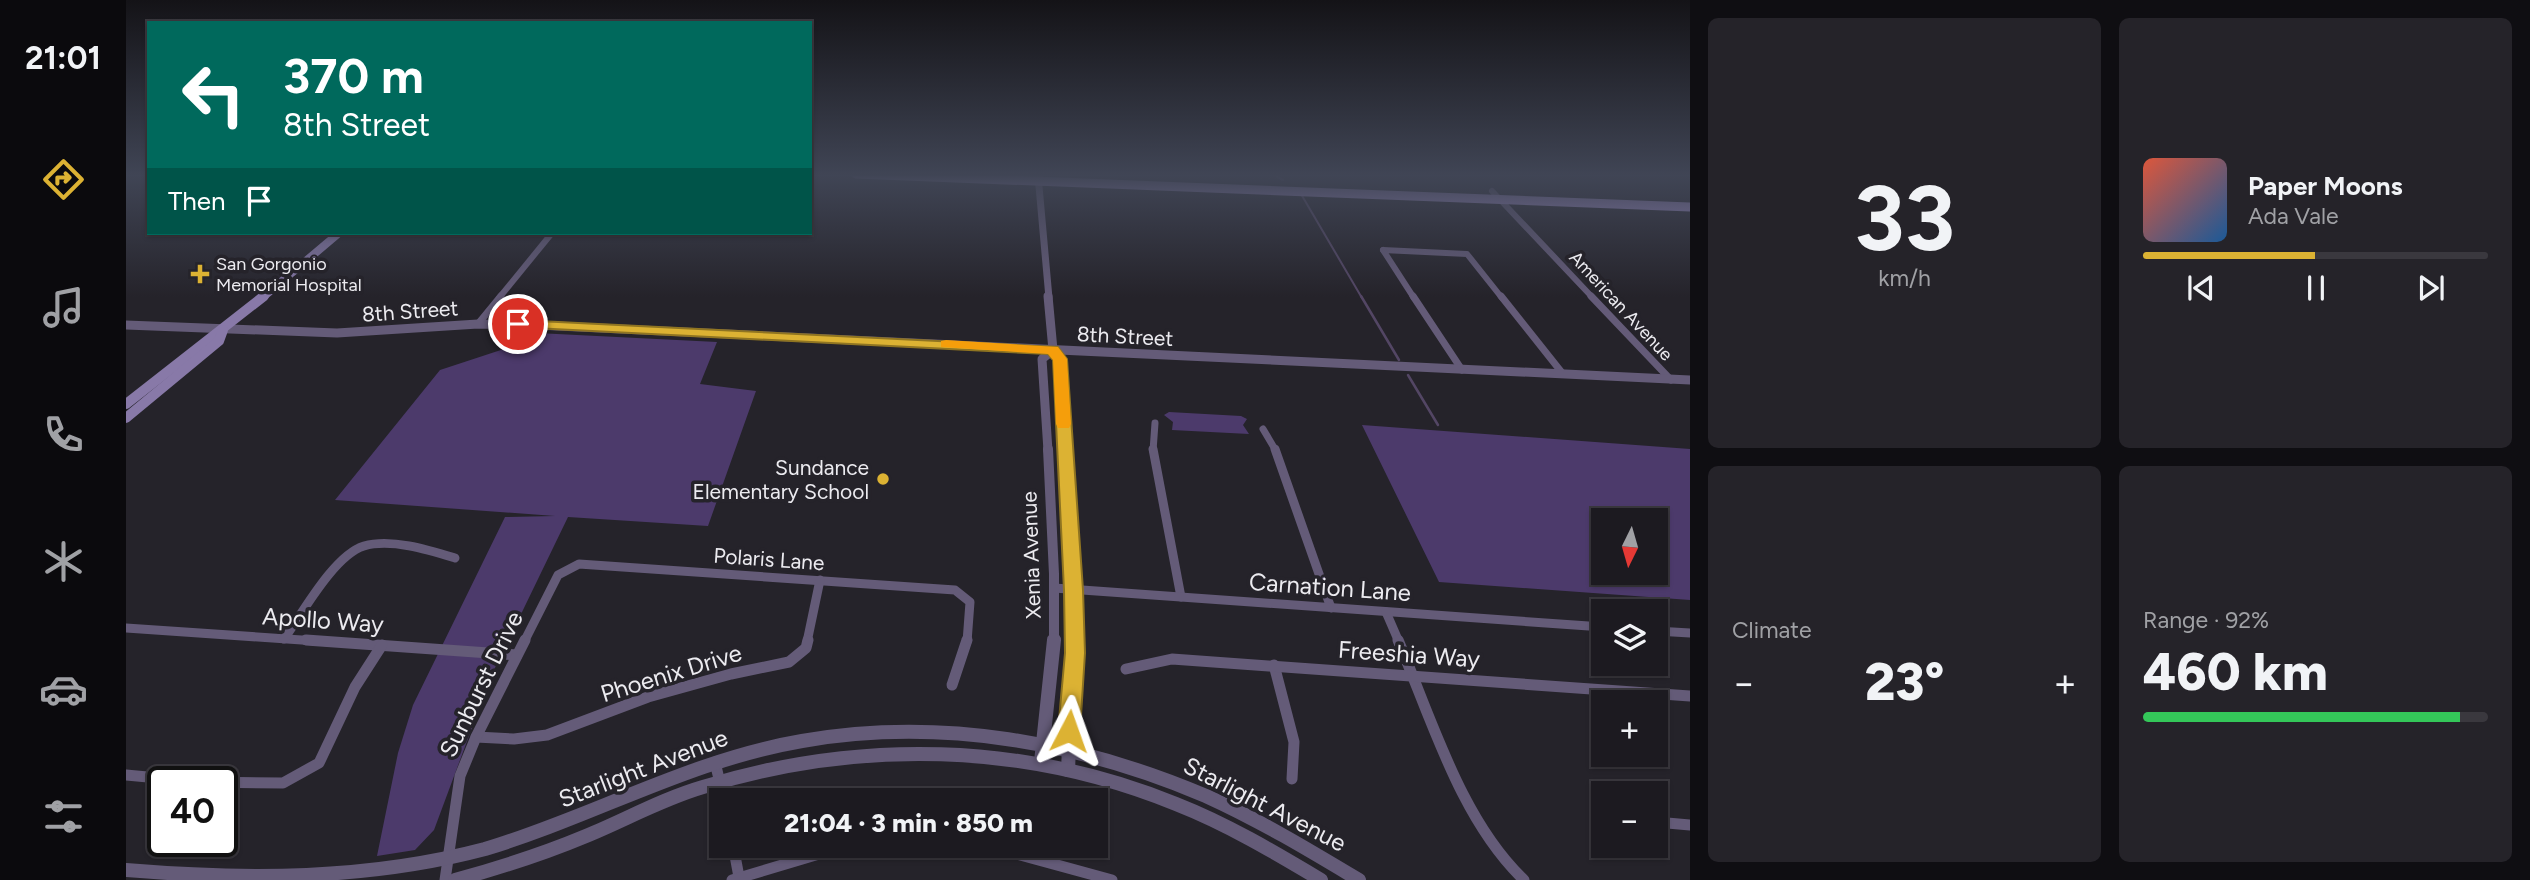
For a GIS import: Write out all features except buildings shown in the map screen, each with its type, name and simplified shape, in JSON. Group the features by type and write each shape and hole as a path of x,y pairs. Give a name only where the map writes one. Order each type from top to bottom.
{"main road":[{"path":"126,404 203,341 223,330 337,235"},
{"path":"126,418 219,341 223,330"}],"street":[{"name":"Xenia Avenue","path":"1042,215 1053,350 1060,359 1073,590 1075,653 1067,749 1068,770"},
{"name":"American Avenue","path":"1515,215 1671,380"},
{"path":"478,324 550,235"},
{"path":"1462,370 1384,250 1467,254 1563,374"},
{"name":"8th Street","path":"126,325 337,333 478,324 1690,380"},
{"name":"Xenia Avenue","path":"1041,762 1054,649 1054,588 1042,359 1053,350"},
{"path":"1155,423 1152,444 1181,597"},
{"path":"1263,429 1275,449 1331,608"},
{"path":"284,639 347,555 365,546 424,549 455,558"},
{"name":"Polaris Lane","path":"579,564 955,590 970,601 967,648 952,685"},
{"name":"Sunburst Drive","path":"445,880 460,776 476,737 558,575 579,564"},
{"name":"Phoenix Drive","path":"476,737 514,739 547,735 648,697 731,674 789,662 806,648 820,580"},
{"name":"Carnation Lane","path":"1054,588 1591,626"},
{"path":"1386,612 1471,813 1506,863 1524,880"},
{"name":"Apollo Way","path":"126,628 517,655"},
{"path":"1668,632 1690,633"},
{"path":"126,775 201,782 283,783 319,763 355,687 382,645"},
{"name":"Freeshia Way","path":"1126,669 1172,659 1690,696"},
{"path":"1274,665 1294,742 1292,779"},
{"name":"Starlight Avenue","path":"126,870 232,879 307,878 449,859 580,816 715,762 818,738 883,732 947,731 1044,743 1157,775 1232,806 1307,847 1359,880"},
{"name":"Starlight Avenue","path":"455,880 520,861 721,782 821,758 884,752 947,751 1041,762 1153,794 1226,826 1321,880"},
{"path":"715,762 722,788"},
{"path":"1668,822 1690,825"},
{"path":"734,858 735,879 806,858"},
{"path":"1031,858 1112,880"}],"shaded area":[{"path":"537,333 717,342 700,384 756,391 708,526 568,517 492,674 434,830 415,850 377,856 398,753 413,705 505,517 555,516 335,500 440,370 531,340"},
{"path":"1169,412 1241,416 1247,419 1243,425 1249,434 1172,430 1173,422 1164,415"},
{"path":"1362,425 1690,449 1690,600 1439,582"}],"waterway":[{"path":"1313,215 1362,298"},
{"path":"1361,296 1399,360"},
{"path":"1408,375 1438,425"}],"slow traffic":[{"path":"946,344 1053,350 1060,359 1064,424"}],"place":[{"name":"San Gorgonio Memorial Hospital","path":"200,274"},
{"name":"Sundance Elementary School","path":"883,479"}],"route":[{"path":"518,324 1053,350 1060,359 1073,590 1075,653 1069,731"}]}
